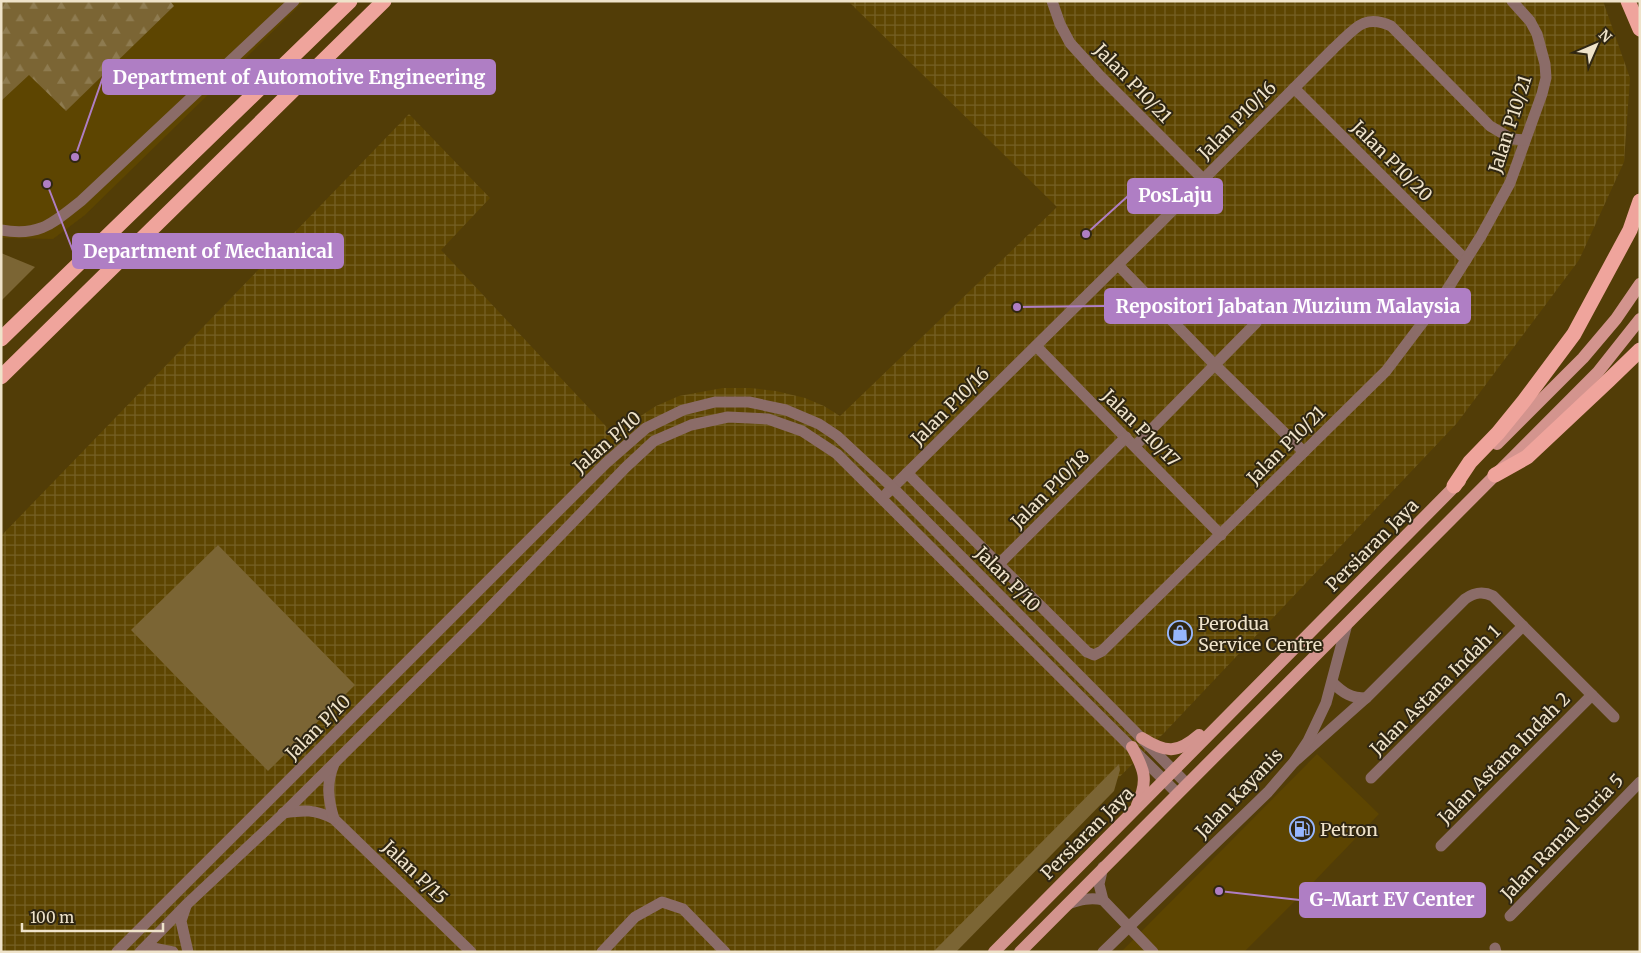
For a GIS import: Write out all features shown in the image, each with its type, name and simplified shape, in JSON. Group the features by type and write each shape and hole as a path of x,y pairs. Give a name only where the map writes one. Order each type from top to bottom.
{"highway":[{"path":"1,339 350,1"},
{"path":"1,377 384,1"},
{"path":"1629,1 1640,14"},
{"path":"1629,1 1640,29"},
{"path":"1454,486 1470,462 1498,433 1574,334 1630,230 1640,201"},
{"path":"1495,475 1527,456 1640,350"}],"main road":[{"name":"Persiaran Jaya","path":"994,952 1583,358 1616,320 1640,284"},
{"name":"Persiaran Jaya","path":"1020,952 1598,372 1640,319"},
{"path":"1130,816 1141,797 1145,781 1137,742 1164,750 1174,750 1186,745 1262,680"}],"street":[{"path":"1,230 34,230 44,228 56,222 294,1"},
{"name":"Jalan P10/21","path":"1052,1 1060,24 1070,43 1100,76 1203,179"},
{"name":"Jalan P10/21","path":"907,473 1087,652 1094,655 1102,651 1386,371 1445,293 1466,260 1510,184 1546,78 1545,64 1537,34 1530,21 1512,1"},
{"name":"Jalan P10/16","path":"882,498 1359,25 1370,21 1379,21 1391,26 1490,126 1512,139 1525,140"},
{"name":"Jalan P10/20","path":"1294,88 1466,260"},
{"path":"1118,264 1215,365 1304,452"},
{"path":"1135,446 1256,323"},
{"name":"Jalan P10/17","path":"1036,346 1221,535"},
{"name":"Jalan P/10","path":"117,952 606,462 646,428 683,410 715,402 749,402 786,410 819,424 837,436 892,487 1137,742 1177,793"},
{"name":"Jalan P/10","path":"140,952 186,905 283,814 478,620 626,467 654,441 691,424 728,417 768,420 802,431 838,454 1137,742 1174,771 1187,784"},
{"name":"Jalan P10/18","path":"998,565 1126,438"},
{"path":"1294,762 1366,698 1470,595 1484,592 1493,596 1614,717"},
{"name":"Jalan Kayanis","path":"1103,952 1268,792 1294,762 1318,721 1332,683 1347,624"},
{"name":"Jalan Astana Indah 1","path":"1371,778 1523,626"},
{"path":"1332,683 1348,696 1366,698"},
{"name":"Jalan Astana Indah 2","path":"1441,846 1592,695"},
{"path":"334,819 329,802 328,788 330,775 336,760"},
{"name":"Jalan Ramal Suria 5","path":"1510,916 1640,782"},
{"name":"Jalan P/15","path":"283,814 308,810 334,819 471,952"},
{"path":"1103,867 1099,884 1103,900 1153,952"},
{"path":"1068,904 1094,898 1103,900"},
{"path":"602,952 635,917 662,902 683,909 725,952"},
{"path":"186,905 181,921 188,952"},
{"path":"146,952 153,948 173,952"}],"shaded area":[{"path":"1,1 304,1 85,215 53,239 1,238"},
{"path":"848,1 1603,1 1630,78 1624,162 1579,260 1457,423 1165,732 942,952 1,952 1,536 409,114 490,198 441,250 616,437 639,417 656,406 679,396 723,388 750,388 776,391 805,398 824,406 840,416 1057,207"},
{"path":"1317,754 1379,814 1301,895 1244,952 1121,952"}],"green space":[{"path":"1,1 170,1 174,6 66,111 29,75 1,101"},
{"path":"1,253 35,267 1,301"},
{"path":"218,545 355,685 268,771 131,630"},
{"path":"1119,764 1120,770 1114,791 956,952 933,952"}],"place":[{"name":"Department of Automotive Engineering","path":"75,157"},
{"name":"Department of Mechanical","path":"47,184"},
{"name":"PosLaju","path":"1086,234"},
{"name":"Repositori Jabatan Muzium Malaysia","path":"1017,307"},
{"name":"Perodua Service Centre","path":"1180,633"},
{"name":"Petron","path":"1302,829"},
{"name":"G-Mart EV Center","path":"1219,891"}]}
